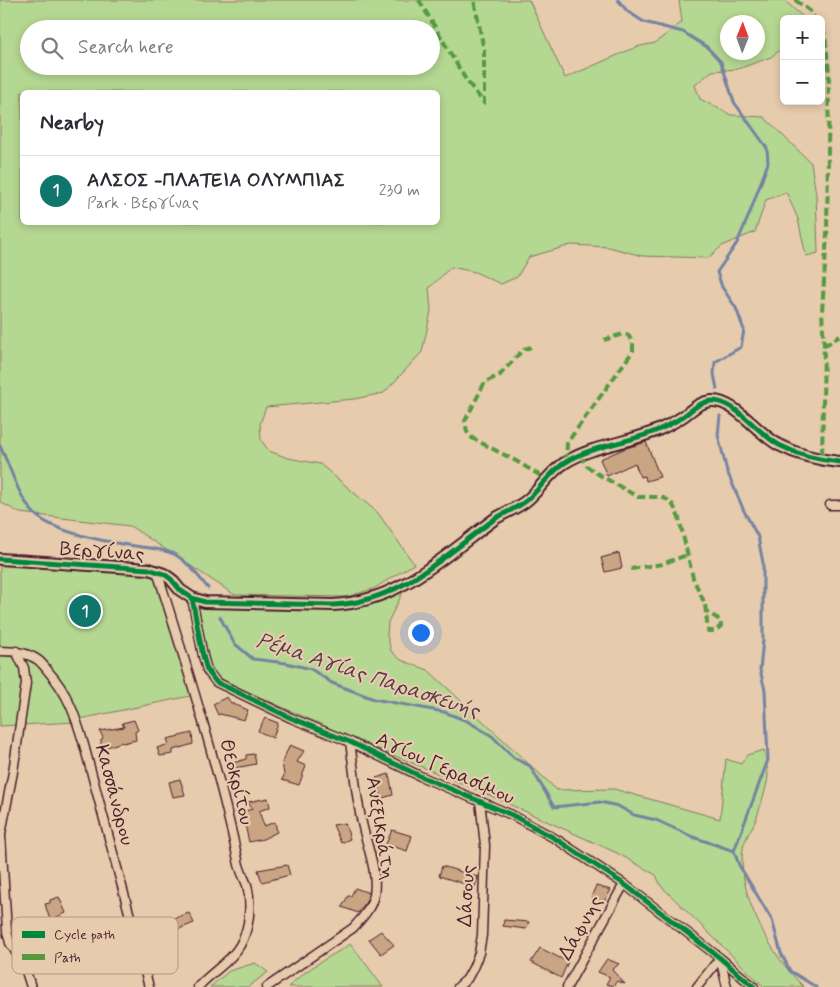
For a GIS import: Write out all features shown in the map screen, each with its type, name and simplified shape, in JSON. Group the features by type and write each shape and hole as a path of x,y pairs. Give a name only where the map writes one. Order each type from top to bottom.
{"street":[{"path":"192,598 213,603 333,605 359,603 376,598 421,574 497,518 524,503 552,473 566,462 580,455 650,434 684,416 700,403 711,401 727,404 755,429 777,445 822,460 840,462"},
{"path":"830,505 840,505"},
{"name":"Βεργίνας","path":"0,559 44,563 130,566 157,571 171,579 180,590 192,598"},
{"name":"Θεοκρίτου","path":"157,571 212,753 239,867 248,894 248,922 239,948 227,962 198,987"},
{"name":"Αγίου Γερασίμου","path":"192,598 203,656 212,679 291,718 350,742 420,776 480,801 556,839 624,884 720,958 754,987"},
{"name":"Κασσάνδρου","path":"0,651 16,651 38,660 60,685 75,716 130,917"},
{"path":"12,946 7,931 1,837 26,683 24,668 16,651"},
{"name":"Ανεξικράτη","path":"267,987 353,928 371,905 374,895 374,877 362,826 350,742"},
{"name":"Δάσους","path":"458,987 473,968 479,953 482,935 485,846 480,801"},
{"name":"Δάφνης","path":"567,987 624,884"},
{"path":"697,987 720,958"},
{"path":"720,958 727,987"},
{"path":"27,974 31,987"},
{"name":"Κασσάνδρου","path":"145,974 149,987"}],"green space":[{"path":"0,0 529,0 565,78 636,47 655,43 682,22 679,0 784,0 801,15 780,15 780,50 765,59 765,15 720,15 720,60 763,60 738,69 712,71 695,85 700,99 731,115 764,117 811,163 816,194 818,253 806,256 798,219 786,192 766,200 755,232 722,246 708,258 642,256 609,247 571,245 529,257 517,277 501,284 475,272 451,267 429,288 431,311 422,352 384,393 354,399 266,407 260,424 261,440 269,451 288,458 320,464 378,513 414,564 373,589 346,597 235,595 130,526 20,513 0,502"},
{"path":"0,561 157,571 195,695 80,719 60,679 42,663 63,689 76,722 0,726"},
{"path":"404,590 388,622 387,635 391,651 401,660 428,670 557,790 614,789 720,819 726,759 741,764 747,755 764,750 768,776 757,817 743,848 742,866 745,885 759,924 769,942 780,959 804,987 764,987 661,886 656,875 617,853 480,791 354,739 237,687 212,672 207,663 198,606 261,608 354,607 377,602"},
{"path":"351,944 383,987 288,987 310,969"},
{"path":"255,963 268,972 248,987 210,987 229,971"}],"building":[{"path":"646,442 660,477 646,481 645,476 640,477 635,463 607,476 600,459"},
{"path":"619,553 622,568 605,572 601,558"},
{"path":"227,697 231,703 248,710 244,720 218,715 213,704"},
{"path":"265,718 278,723 273,738 258,731"},
{"path":"134,720 138,730 135,732 136,740 122,742 101,749 101,740 103,738 100,731 124,727 122,723"},
{"path":"192,733 193,744 173,750 173,754 160,756 157,748 169,744 167,739"},
{"path":"290,745 304,751 297,762 306,766 299,785 282,780 284,775 282,762"},
{"path":"254,754 256,764 230,769 229,764 246,759 246,755"},
{"path":"389,774 393,795 382,798 376,778"},
{"path":"180,779 185,795 173,797 169,782"},
{"path":"268,798 270,807 259,811 264,826 275,822 277,832 263,839 249,842 242,812 252,809 248,802"},
{"path":"345,823 350,839 341,843 333,825"},
{"path":"392,830 412,836 407,851 386,844"},
{"path":"287,865 290,875 262,882 258,870"},
{"path":"442,866 478,877 475,887 439,876"},
{"path":"596,886 611,890 603,903 591,897"},
{"path":"355,888 369,893 366,902 358,913 342,907"},
{"path":"59,897 66,913 57,917 49,917 45,904 50,903 50,900"},
{"path":"189,913 194,923 178,929 178,917"},
{"path":"504,920 529,922 526,929 503,926"},
{"path":"381,931 394,945 381,954 369,939"},
{"path":"540,948 568,962 561,978 531,962"},
{"path":"607,959 619,964 612,970 625,984 617,981 613,986 606,984 610,977 598,972"}],"waterway":[{"path":"618,0 627,11 644,22 683,32 707,47 721,62 734,102 767,148 768,163 749,215 737,243 717,272 722,287 736,308 744,330 741,347 715,362 714,374 717,389"},
{"path":"720,416 718,435 727,471 744,511 758,537 763,563 763,640 760,670 765,690 768,760 734,851"},
{"path":"0,446 22,496 32,511 40,518 51,525 80,535 172,553 181,558 208,588"},
{"name":"Ρέμα Αγίας Παρασκευής","path":"220,617 234,643 253,659 286,663 311,669 332,683 374,699 444,712 467,721 492,736 514,758 530,766 554,807 600,802 618,806 634,815 656,820 693,837 734,851 739,865 772,920 781,953 790,971 816,987"}],"marked path":[{"path":"419,0 431,20"},
{"path":"440,36 466,80 484,103 484,50 474,0"},
{"path":"795,0 812,15"},
{"path":"822,460 824,346 822,312 827,234 829,73 825,35"},
{"path":"566,462 567,443 633,351 633,343 628,335 623,334 604,340"},
{"path":"824,346 840,336"},
{"path":"531,347 519,354 500,375 485,382 465,421 467,432 472,438 546,479"},
{"path":"580,455 587,466 598,474 638,497 661,497 673,505 679,518 693,578 705,604 708,631 715,631 721,626 720,620 707,612"},
{"path":"631,569 662,564 687,555"}],"cycle path":[{"path":"0,559 149,569 164,574 180,590 192,598 205,602 333,605 357,602 401,586 440,561 496,518 526,501 566,462 588,452 658,430 679,419 700,404 707,402 720,402 728,405 771,440 786,449 824,460 840,462"},
{"path":"192,598 203,656 207,670 216,682 291,718 350,742 420,776 512,815 556,839 624,884 720,958 754,987"}],"place":[{"name":"ΑΛΣΟΣ -ΠΛΑΤΕΙΑ ΟΛΥΜΠΙΑΣ","path":"85,611"}]}
